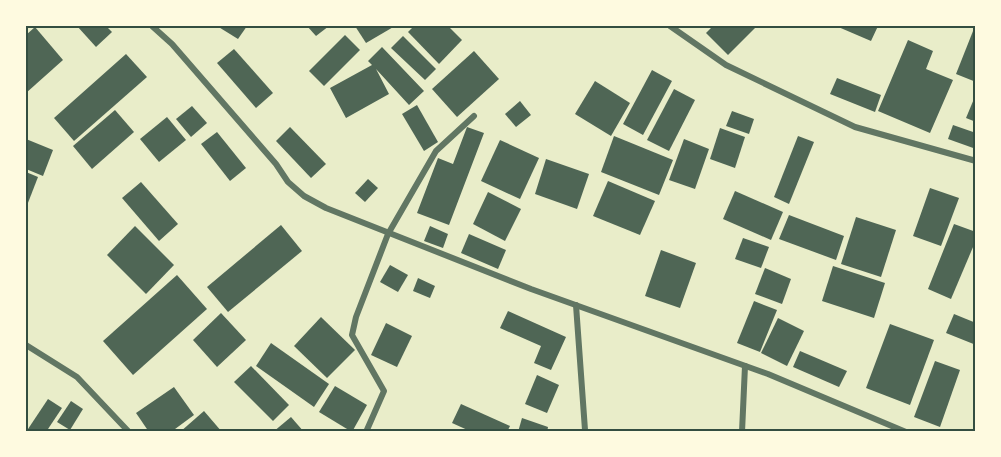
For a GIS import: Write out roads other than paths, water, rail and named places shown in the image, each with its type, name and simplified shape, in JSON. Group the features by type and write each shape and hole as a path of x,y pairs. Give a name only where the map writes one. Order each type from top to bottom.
{"street":[{"path":"152,26 172,44 276,164 288,182 304,196 326,208 388,234 576,305 745,366 906,432"},
{"path":"670,26 726,65 855,127 975,161"},
{"path":"366,432 384,391 352,335 356,317 388,234 436,151 474,116"},
{"path":"576,305 585,430"},
{"path":"26,345 77,377 129,432"},
{"path":"742,432 745,366"}]}
